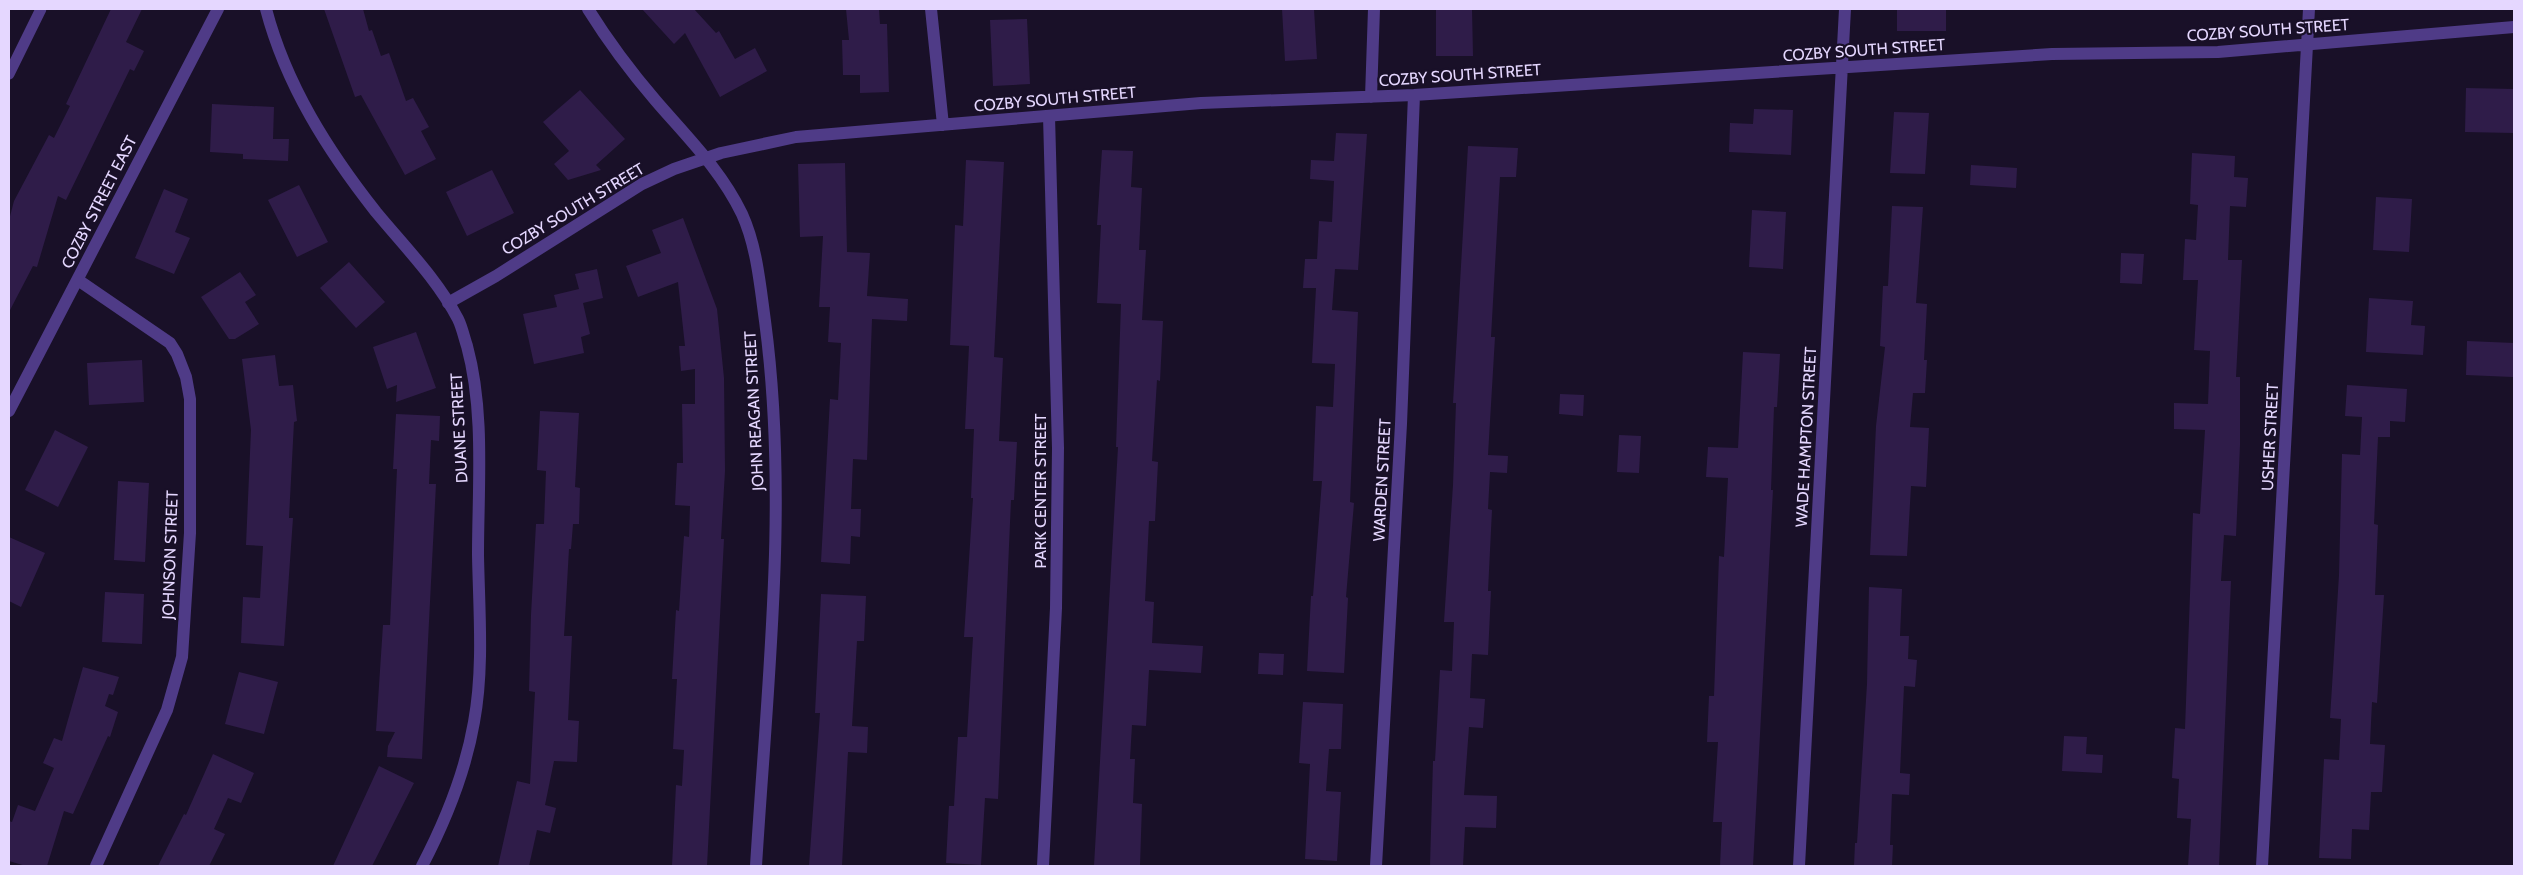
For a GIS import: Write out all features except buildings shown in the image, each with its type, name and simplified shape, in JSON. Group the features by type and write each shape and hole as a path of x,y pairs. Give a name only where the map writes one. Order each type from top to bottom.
{"street":[{"name":"COZBY STREET EAST","path":"9,411 218,9"},
{"name":"DUANE STREET","path":"266,9 274,40 298,94 332,154 378,214 422,264 460,322 472,364 478,409 479,668 475,720 465,768 440,830 422,866"},
{"name":"JOHN REAGAN STREET","path":"588,9 607,39 720,175 742,215 756,258 771,366 776,530 756,866"},
{"path":"932,9 943,125"},
{"path":"1371,97 1374,9"},
{"name":"WADE HAMPTON STREET","path":"1799,866 1845,9"},
{"name":"USHER STREET","path":"2262,866 2309,9"},
{"name":"COZBY SOUTH STREET","path":"448,303 496,276 642,184 674,169 706,158 796,137 1202,103 1371,97 2052,54 2218,52 2514,26"},
{"name":"WARDEN STREET","path":"1376,866 1402,424 1414,94"},
{"name":"PARK CENTER STREET","path":"1043,866 1056,608 1058,457 1049,116"},
{"name":"JOHNSON STREET","path":"78,280 170,343 177,354 186,377 190,399 190,534 182,657 167,710 96,866"}],"lane":[{"path":"9,74 42,9"}]}
